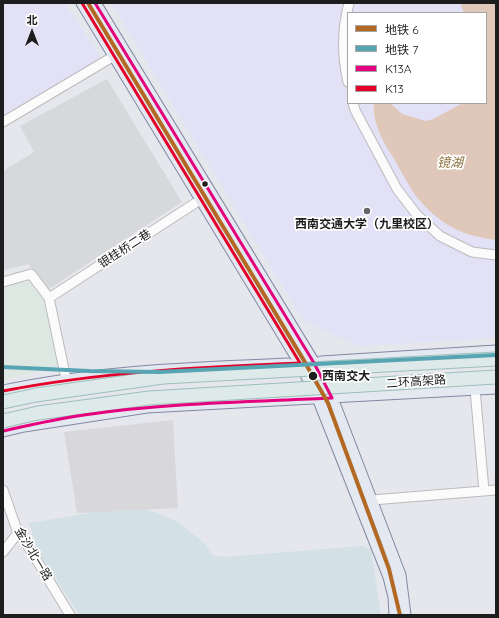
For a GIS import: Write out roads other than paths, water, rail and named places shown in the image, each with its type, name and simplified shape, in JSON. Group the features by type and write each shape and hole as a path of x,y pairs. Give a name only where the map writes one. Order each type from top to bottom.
{"highway":[{"name":"二环高架路","path":"3,402 36,395 163,377 496,359"},
{"name":"二环高架路","path":"3,421 38,413 149,398 496,377"}],"main road":[{"path":"82,3 300,363 318,398 389,576 394,597 395,615"},
{"path":"95,3 314,362 332,398 400,574 405,615"},
{"path":"3,391 66,379 166,369 300,363 496,351"},
{"path":"3,431 24,426 147,407 496,388"}],"street":[{"path":"347,13 344,29 344,66 347,78"},
{"path":"3,122 114,56"},
{"path":"353,104 355,110 397,189 417,215 440,236 472,252 496,255"},
{"name":"银桂桥二巷","path":"49,298 200,200"},
{"path":"3,282 31,274 49,298 66,379"},
{"path":"476,389 484,491"},
{"name":"金沙北一路","path":"3,490 18,532 70,615"},
{"path":"372,500 496,490"},
{"path":"3,552 18,532"}],"water":[{"name":"镜湖","path":"460,3 496,3 496,240 478,237 457,230 440,220 425,207 413,192 379,132 374,110 374,104 391,104 402,114 426,121 433,119 461,104 487,104 487,12 464,12"}],"metro line":[{"name":"6","path":"88,3 303,359 328,403 389,569 400,615"},
{"name":"7","path":"3,367 89,371 159,372 496,355"}],"place":[{"name":"西南交通大学（九里校区）","path":"367,211"},
{"name":"西南交大","path":"313,376"}]}
